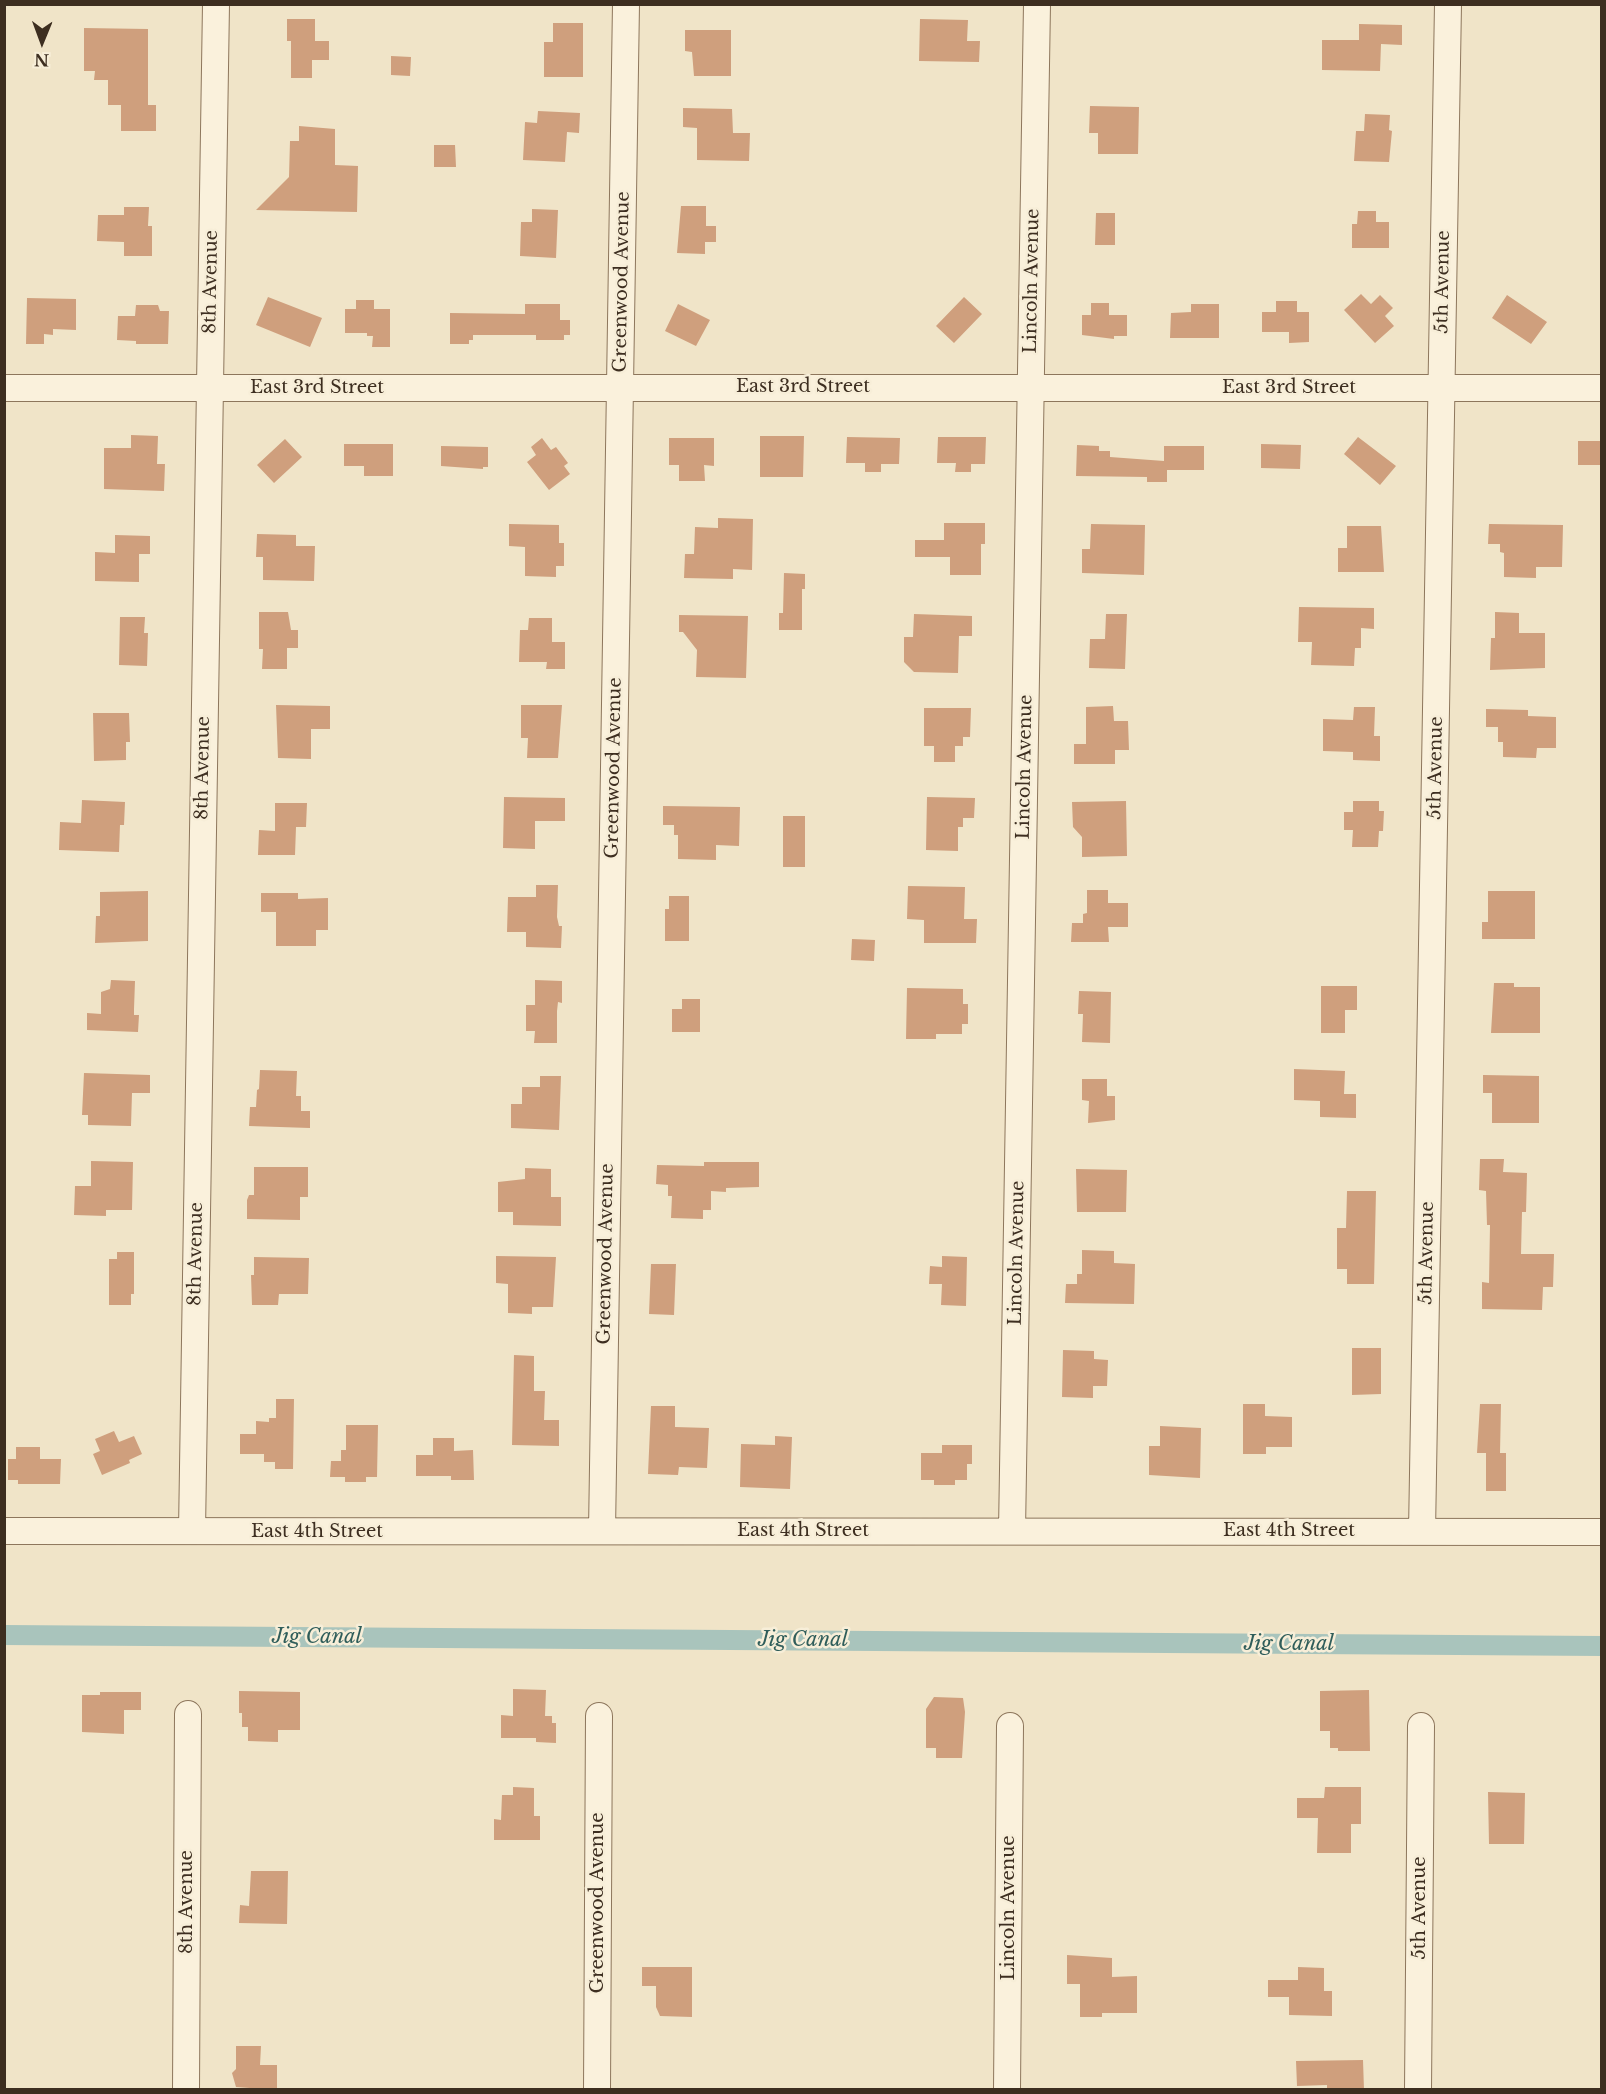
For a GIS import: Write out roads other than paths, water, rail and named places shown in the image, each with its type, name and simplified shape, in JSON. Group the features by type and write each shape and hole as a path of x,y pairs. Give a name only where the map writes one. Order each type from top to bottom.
{"street":[{"name":"8th Avenue","path":"192,1531 216,4"},
{"name":"Greenwood Avenue","path":"602,1531 626,4"},
{"name":"Lincoln Avenue","path":"1012,1530 1037,4"},
{"name":"5th Avenue","path":"1422,1531 1448,4"},
{"name":"East 3rd Street","path":"4,388 1602,388"},
{"name":"East 4th Street","path":"4,1531 1602,1532"},
{"name":"8th Avenue","path":"186,2090 188,1714"},
{"name":"Greenwood Avenue","path":"597,2090 599,1716"},
{"name":"Lincoln Avenue","path":"1007,2090 1010,1726"},
{"name":"5th Avenue","path":"1418,2090 1421,1726"}],"waterway":[{"name":"Jig Canal","path":"4,1635 1602,1646"}]}
